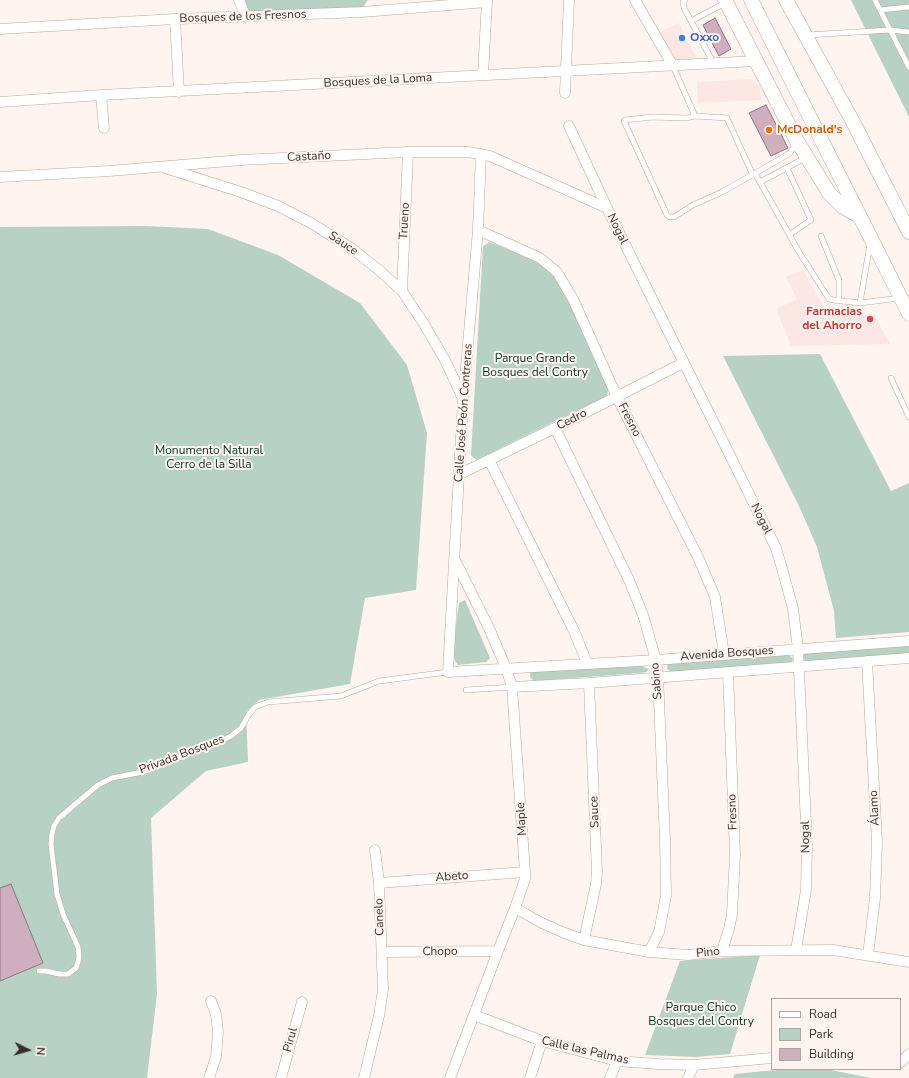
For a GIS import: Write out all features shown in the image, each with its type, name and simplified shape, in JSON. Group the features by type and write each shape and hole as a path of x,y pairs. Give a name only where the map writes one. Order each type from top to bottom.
{"main road":[{"path":"751,0 909,314"},
{"path":"786,0 852,120 909,232"},
{"path":"729,1 744,18 747,28 748,44 806,157 828,193 843,208 859,216"}],"street":[{"path":"239,0 246,17"},
{"path":"565,93 569,0"},
{"path":"635,0 673,66"},
{"path":"484,75 487,1"},
{"name":"Bosques de los Fresnos","path":"0,29 362,12 487,1"},
{"path":"175,20 179,92"},
{"name":"Bosques de la Loma","path":"0,102 102,95 757,62"},
{"path":"102,95 104,128"},
{"name":"Nogal","path":"569,126 607,208 683,363 776,548 793,609 798,649 807,846 806,890 796,950"},
{"name":"Castaño","path":"0,177 109,171 234,160 460,151 481,154 501,161 607,208"},
{"name":"Trueno","path":"402,291 408,152"},
{"name":"Calle José Peón Contreras","path":"448,672 463,401 478,230 481,154"},
{"name":"Sauce","path":"159,167 241,192 278,206 311,223 351,248 379,270 402,291 424,324 446,362 463,401"},
{"name":"Fresno","path":"478,230 540,258 557,272 572,299 617,397 698,557 714,597 724,654"},
{"name":"Cedro","path":"460,474 683,363"},
{"name":"Sabino","path":"555,428 643,614 656,660 665,840 666,896 659,932 649,952"},
{"path":"489,460 574,631 587,663"},
{"name":"Maple","path":"450,1078 525,879 512,687 506,668 489,628 455,560"},
{"name":"Avenida Bosques","path":"448,672 656,660 909,641"},
{"name":"Avenida Bosques","path":"512,687 589,683 909,658"},
{"name":"Álamo","path":"867,661 877,842 876,898 868,955"},
{"name":"Fresno","path":"722,951 732,914 735,855 728,672"},
{"name":"Sauce","path":"584,940 596,884 597,872 589,683"},
{"name":"Canelo","path":"364,1078 372,1048 383,989 379,883 376,850"},
{"name":"Abeto","path":"379,883 525,872"},
{"name":"Pino","path":"515,908 542,924 584,940 649,952 688,956 722,951 833,950 909,962"},
{"name":"Chopo","path":"382,952 498,951"},
{"path":"209,1078 216,1057 218,1032 216,1014 210,1001"},
{"name":"Pirul","path":"281,1078 302,1002"},
{"name":"Calle las Palmas","path":"474,1015 542,1041 617,1061 658,1064 694,1064 771,1058"},
{"path":"530,1078 542,1041"},
{"path":"901,1063 909,1054"},
{"path":"610,1078 617,1061"},
{"path":"688,1078 694,1064"}],"lane":[{"path":"685,0 683,5 714,64"},
{"path":"876,0 909,67"},
{"path":"691,21 729,1"},
{"path":"880,10 908,9"},
{"path":"806,35 890,30 909,32"},
{"path":"673,66 695,116"},
{"path":"797,141 790,153 754,174 722,192 693,205 674,217 668,217 624,121 652,117 686,118 695,116 727,118 751,171 754,174 760,182 799,252 829,299 860,302 900,298"},
{"path":"760,182 806,157"},
{"path":"786,168 811,220 790,234"},
{"path":"822,236 839,280 839,300"},
{"path":"860,302 871,240"},
{"path":"891,378 907,405 909,417"},
{"name":"Privada Bosques","path":"39,971 46,970 59,974 68,974 76,968 78,962 78,947 63,914 57,894 51,844 52,834 54,826 59,818 98,785 112,778 144,772 166,764 231,736 241,728 251,710 268,702 341,696 379,681 448,672"},
{"path":"466,690 512,687"}],"shaded area":[{"path":"679,23 697,59 675,60 660,32"},
{"path":"750,79 760,87 761,100 698,103 697,82"},
{"path":"803,270 829,316 874,315 890,344 791,346 776,309 797,299 786,277"}],"green space":[{"path":"239,0 368,0 362,9 248,16"},
{"path":"851,0 909,0 909,117"},
{"name":"Monumento Natural Cerro de la Silla","path":"146,226 208,229 278,255 360,303 407,365 427,433 416,590 365,598 350,684 259,700 246,712 248,762 206,771 151,818 157,994 147,1078 0,1078 0,227"},
{"name":"Parque Grande Bosques del Contry","path":"490,242 537,262 555,277 566,296 609,386 607,396 476,460 471,455 483,246"},
{"path":"820,354 891,491 909,483 909,632 836,638 834,611 817,547 799,506 723,356"},
{"path":"465,600 490,658 486,662 458,665 455,661 453,649 459,603"},
{"path":"909,646 909,654 808,661 804,660 802,656 807,653"},
{"path":"788,655 793,658 792,662 671,672 667,669 668,663"},
{"path":"638,665 649,669 646,672 640,673 534,681 530,677 530,673 534,671"},
{"name":"Parque Chico Bosques del Contry","path":"760,955 730,1054 695,1057 645,1055 680,961"},
{"path":"831,1070 871,1078 733,1078 735,1074 764,1071"}],"building":[{"path":"715,18 731,49 719,56 703,25"},
{"name":"McDonald's","path":"766,105 788,148 771,156 749,113"},
{"path":"11,884 43,963 0,981 0,888"}],"place":[{"name":"Oxxo","path":"682,38"},
{"name":"McDonald's","path":"769,130"},
{"name":"Farmacias del Ahorro","path":"870,319"}]}
